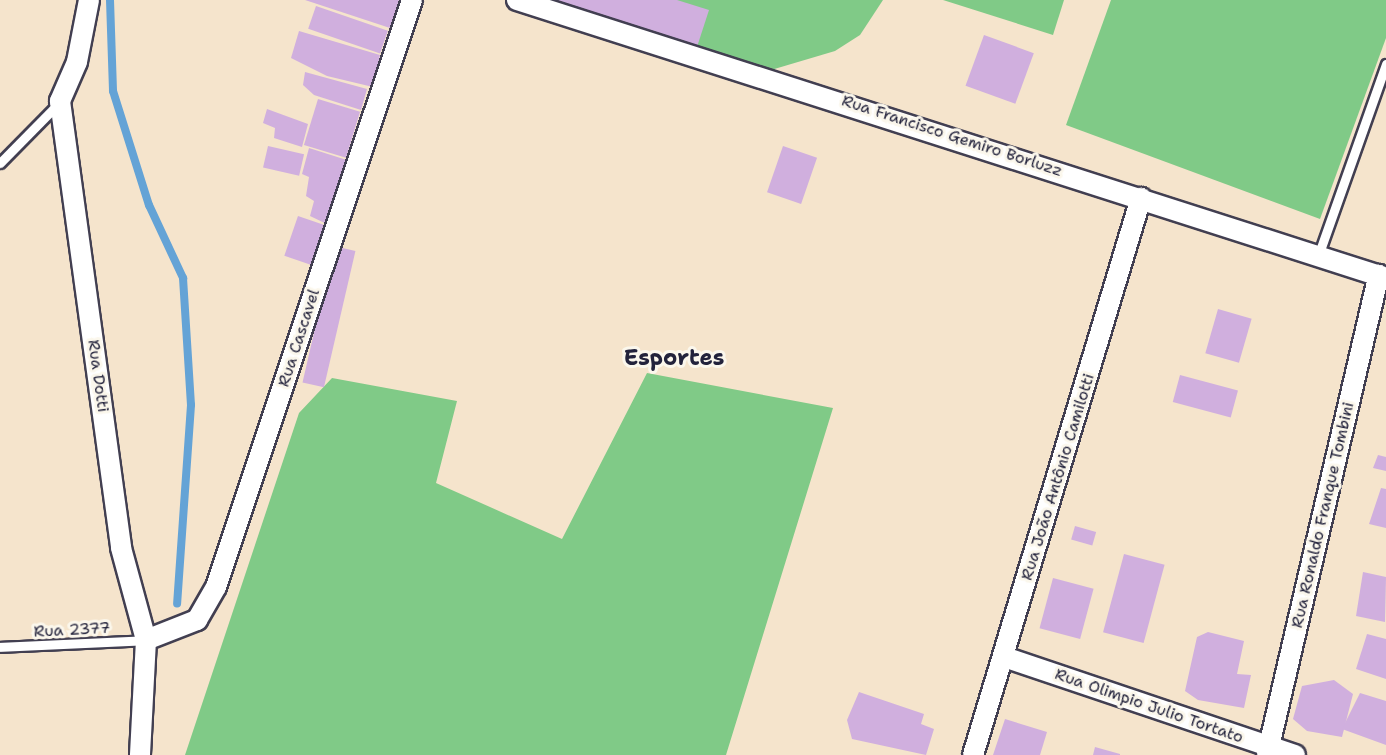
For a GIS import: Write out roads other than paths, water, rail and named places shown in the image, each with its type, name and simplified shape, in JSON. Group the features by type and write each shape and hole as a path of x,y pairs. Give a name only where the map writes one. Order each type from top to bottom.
{"street":[{"path":"60,102 77,62 89,0"},
{"name":"Rua Cascavel","path":"146,640 197,620 216,586 412,0"},
{"name":"Rua Francisco Gemiro Borluzz","path":"517,0 1382,277"},
{"name":"Rua Dotti","path":"60,102 121,548 146,640 140,755"},
{"name":"Rua João Antônio Camilotti","path":"973,755 1141,198"},
{"name":"Rua Ronaldo Franque Tombini","path":"1268,751 1382,277"},
{"name":"Rua Olimpio Julio Tortato","path":"1004,657 1268,751 1295,755"}],"lane":[{"path":"1318,257 1386,64"},
{"path":"0,163 60,102"},
{"name":"Rua 2377","path":"0,647 146,640"}],"waterway":[{"path":"110,0 113,91 149,205 183,278 191,405 177,604"}],"district":[{"name":"Esportes","path":"674,358"}]}
